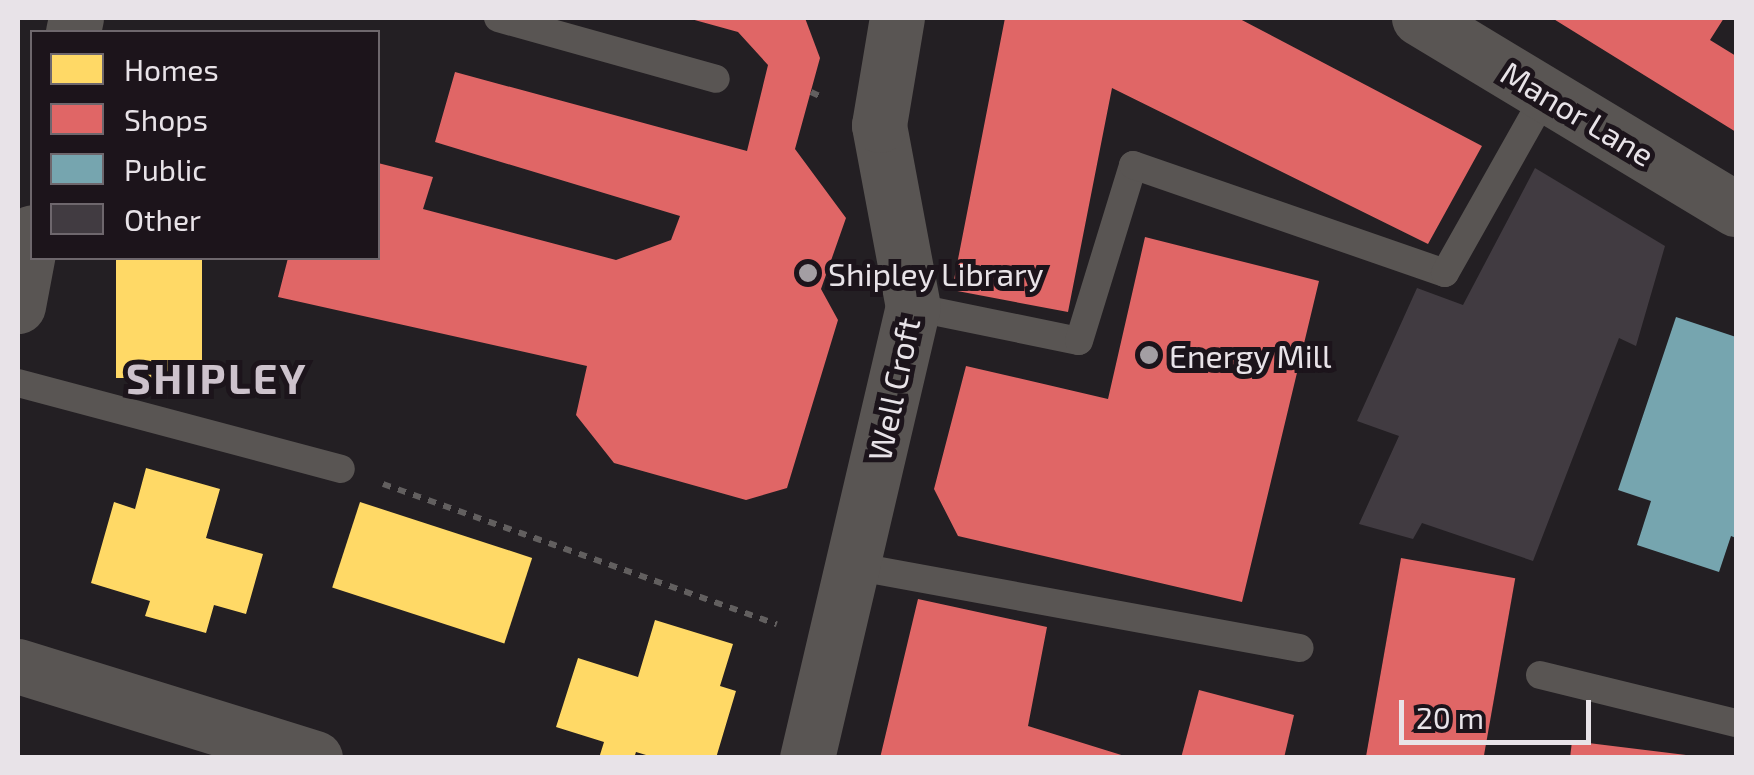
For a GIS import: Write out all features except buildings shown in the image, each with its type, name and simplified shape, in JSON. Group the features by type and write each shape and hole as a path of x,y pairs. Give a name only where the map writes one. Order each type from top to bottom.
{"street":[{"name":"Well Croft","path":"807,758 913,307 879,125 897,18"},
{"name":"Manor Lane","path":"1419,18 1736,209"},
{"path":"18,666 316,758"}],"lane":[{"path":"498,18 716,80"},
{"path":"913,307 1079,341 1133,165 1445,273 1546,94"},
{"path":"18,383 341,469"},
{"path":"853,566 1300,648"},
{"path":"1540,675 1736,724"}],"path":[{"path":"341,469 834,644"}],"place":[{"name":"Shipley Library","path":"808,273"},
{"name":"Energy Mill","path":"1149,355"}],"district":[{"name":"SHIPLEY","path":"217,377"}]}
